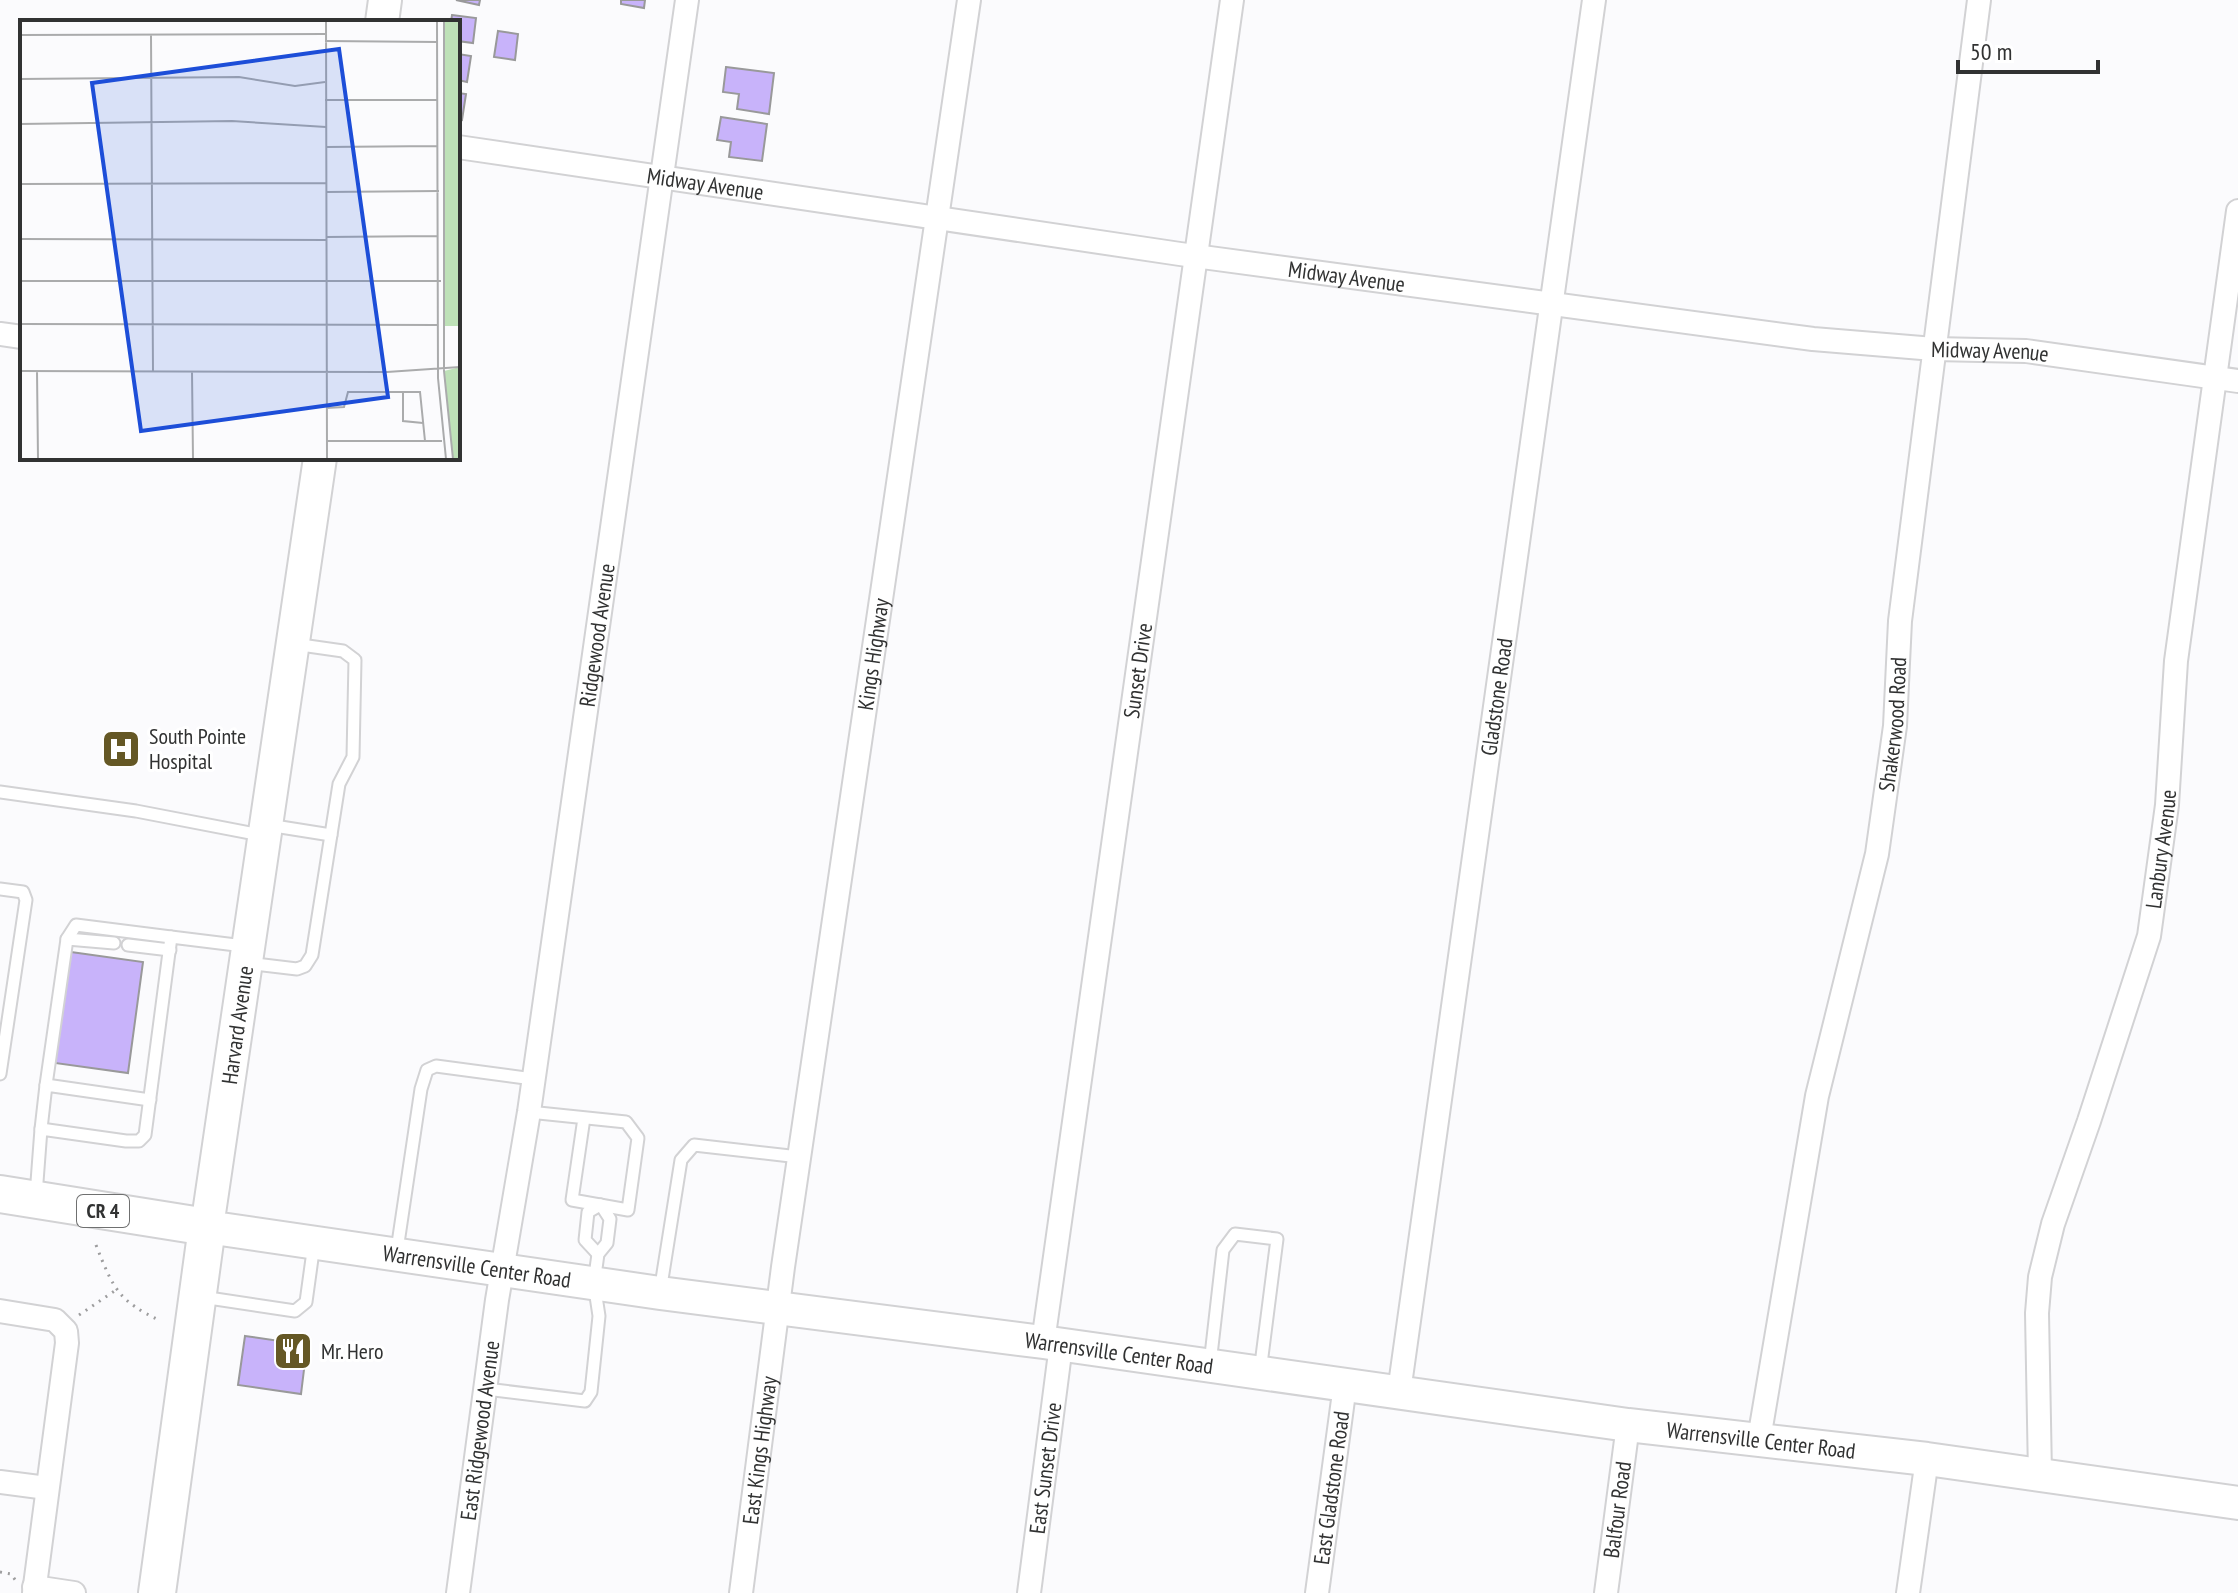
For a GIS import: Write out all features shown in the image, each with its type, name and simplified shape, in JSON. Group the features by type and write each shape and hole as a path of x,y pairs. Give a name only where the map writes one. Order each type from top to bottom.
{"main road":[{"path":"382,20 385,0"},
{"name":"Harvard Avenue","path":"157,1593 197,1296 320,460"},
{"name":"Warrensville Center Road","path":"0,1194 314,1244 503,1269 596,1269 660,1293 1052,1343 1628,1425 1927,1459 2238,1503"}],"street":[{"name":"Ridgewood Avenue","path":"503,1269 529,1112 687,0"},
{"name":"Kings Highway","path":"777,1309 969,0"},
{"name":"Sunset Drive","path":"1052,1343 1195,256 1232,0"},
{"name":"Gladstone Road","path":"1399,1392 1594,0"},
{"name":"Shakerwood Road","path":"1759,1439 1817,1096 1877,854 1895,726 1900,621 1979,0"},
{"name":"Midway Avenue","path":"460,147 1195,256 1813,339 1934,349 2026,351 2238,381"},
{"name":"Lanbury Avenue","path":"2040,1475 2037,1313 2040,1277 2053,1224 2149,936 2167,805 2176,661 2238,211"},
{"path":"0,334 20,337"},
{"name":"East Ridgewood Avenue","path":"458,1593 503,1269"},
{"name":"East Kings Highway","path":"741,1593 777,1309"},
{"path":"0,1311 55,1320 66,1331 67,1343 47,1488 29,1589 74,1593"},
{"name":"East Sunset Drive","path":"1029,1593 1052,1343"},
{"name":"East Gladstone Road","path":"1317,1593 1345,1385"},
{"name":"Balfour Road","path":"1606,1593 1628,1425"},
{"path":"1908,1593 1927,1459"},
{"path":"0,1482 47,1488"}],"lane":[{"path":"36,1199 46,1085 67,939 76,925 171,937 297,969 305,966 312,955 339,784 353,757 355,660 343,651 293,644"},
{"path":"0,792 266,830 331,835"},
{"path":"0,889 23,892 26,900 0,1074"},
{"path":"41,1129 139,1141 145,1135 171,937"},
{"path":"67,939 114,943"},
{"path":"128,945 170,950"},
{"path":"396,1254 421,1089 427,1070 436,1066 533,1079"},
{"path":"46,1085 150,1100"},
{"path":"529,1112 626,1122 638,1138 628,1210 572,1200 584,1118"},
{"path":"660,1293 681,1160 689,1148 694,1145 799,1157"},
{"path":"486,1389 585,1401 591,1392 599,1316 596,1269 585,1240 588,1212 601,1205"},
{"path":"596,1269 607,1243 610,1219 601,1205"},
{"path":"1210,1366 1223,1250 1235,1234 1277,1239 1260,1373"},
{"path":"197,1296 295,1311 306,1302 314,1244"}],"path":[{"path":"96,1245 116,1290 134,1308 161,1321"},
{"path":"62,1327 116,1290"},
{"path":"0,1572 11,1574 29,1589"}],"building":[{"path":"456,0 480,0 479,5"},
{"path":"621,0 645,0 644,8 621,4"},
{"path":"452,15 476,18 473,43 460,41 460,20 451,20"},
{"path":"498,31 518,34 515,60 494,57"},
{"path":"460,54 471,56 467,82 460,80"},
{"path":"726,67 774,73 769,114 737,109 739,94 723,92"},
{"path":"460,93 466,94 460,120"},
{"path":"721,117 767,124 762,161 729,157 731,142 717,140"},
{"path":"71,952 143,962 128,1073 55,1063"},
{"path":"245,1336 307,1345 301,1394 238,1385"}],"place":[{"name":"South Pointe Hospital","path":"121,749"},
{"name":"Mr. Hero","path":"293,1351"}]}
